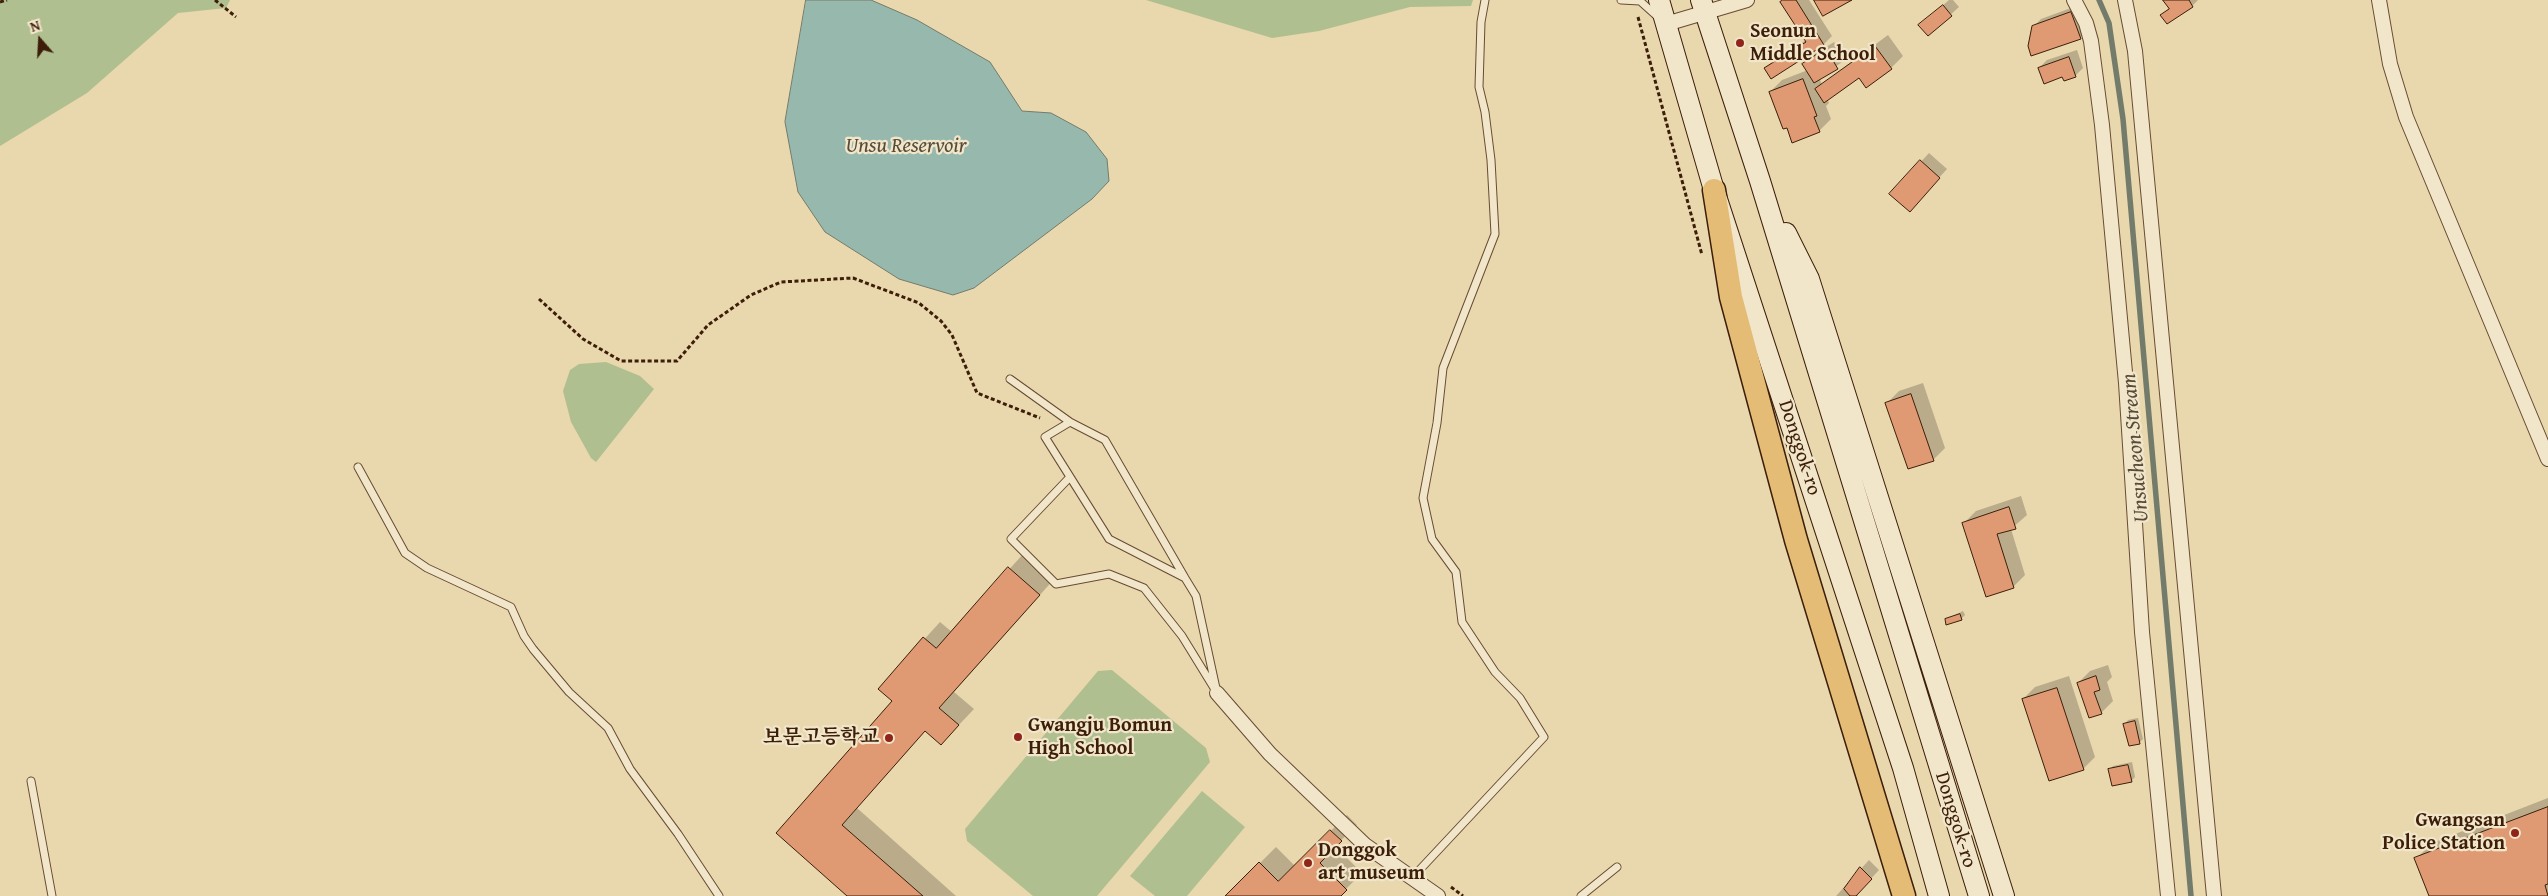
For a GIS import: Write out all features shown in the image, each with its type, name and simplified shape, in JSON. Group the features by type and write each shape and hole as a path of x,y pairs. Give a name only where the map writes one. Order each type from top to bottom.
{"main road":[{"name":"Donggok-ro","path":"1660,0 1714,190 1903,768 1939,896"},
{"name":"Donggok-ro","path":"1703,6 1760,181 1979,896"},
{"path":"1760,181 1809,279 2004,896"},
{"path":"1714,190 1731,297 1796,540 1904,896"}],"street":[{"path":"1666,24 1703,6 1747,0"},
{"path":"2074,0 2086,23 2091,41 2102,125 2126,383 2142,632 2168,896"},
{"path":"2125,0 2135,51 2214,896"},
{"path":"2379,0 2390,64 2406,117 2548,459"},
{"path":"1217,693 1270,754 1358,838 1438,896"}],"lane":[{"path":"1412,878 1544,737 1520,698 1495,672 1462,622 1456,572 1432,539 1423,498 1437,423 1443,368 1495,234 1491,160 1485,112 1479,87 1481,22 1484,0"},
{"path":"1621,0 1640,1 1666,24"},
{"path":"1010,379 1070,422 1105,440 1196,596 1217,693"},
{"path":"1070,422 1044,437 1109,539 1186,578"},
{"path":"358,467 405,553 427,568 511,607 524,636 533,649 569,692 608,728 630,769 678,834 719,896"},
{"path":"1070,477 1011,540 1056,584 1109,574 1144,588 1182,636 1217,693"},
{"path":"31,781 52,896"},
{"path":"1581,896 1617,867"}],"path":[{"path":"0,2 7,0"},
{"path":"216,0 236,18"},
{"path":"539,299 583,339 622,361 677,361 708,325 751,295 781,282 853,278 918,303 941,321 952,335 977,393 1062,426"}],"green space":[{"path":"0,0 230,0 226,8 178,13 87,93 0,146"},
{"path":"1146,0 1473,0 1471,6 1410,7 1319,31 1272,38"},
{"path":"606,362 640,376 654,389 596,462 591,458 571,422 563,391 570,370 579,364"},
{"path":"1112,670 1206,748 1210,762 1097,896 1033,896 967,841 965,829 1098,671"},
{"path":"1202,791 1245,827 1187,896 1155,896 1130,876"}],"water":[{"name":"Unsu Reservoir","path":"806,0 871,0 917,20 990,62 1022,111 1051,113 1086,132 1107,159 1109,181 1092,199 974,288 953,295 899,279 825,232 798,192 785,122"}],"building":[{"path":"1783,0 1796,0 1824,45 1771,79 1764,68 1806,42 1780,2"},
{"path":"1814,0 1852,0 1823,16"},
{"path":"2163,0 2189,0 2193,7 2167,24 2160,15 2169,9"},
{"path":"1943,5 1952,16 1928,36 1918,25"},
{"path":"2071,12 2081,39 2031,56 2028,46 2032,26"},
{"path":"1875,46 1892,69 1866,88 1859,78 1824,103 1815,89"},
{"path":"1826,49 1838,69 1814,83 1802,64"},
{"path":"2069,57 2076,77 2064,81 2062,77 2044,84 2038,68"},
{"path":"1803,79 1817,116 1814,117 1820,132 1792,143 1787,128 1783,129 1769,92"},
{"path":"1920,160 1940,178 1910,212 1889,194"},
{"path":"1911,394 1934,461 1908,469 1885,403"},
{"path":"2009,507 2016,529 1997,534 2014,588 1986,597 1962,523"},
{"name":"보문고등학교","path":"1008,567 1040,595 939,708 959,725 941,745 925,731 842,825 923,896 847,896 776,833 892,701 878,689 923,637 936,648"},
{"path":"1960,614 1962,620 1946,625 1945,619"},
{"path":"2096,676 2100,690 2094,692 2102,714 2089,718 2077,683"},
{"path":"2057,688 2084,770 2049,781 2022,699"},
{"path":"2135,721 2140,744 2129,746 2123,724"},
{"path":"2128,765 2132,782 2112,786 2108,769"},
{"name":"Gwangsan Police Station","path":"2548,807 2548,884 2545,885 2548,896 2429,896 2414,858"},
{"name":"Donggok art museum","path":"1330,830 1342,841 1320,863 1347,890 1341,896 1225,896 1259,862 1278,881"},
{"path":"1860,867 1872,879 1856,896 1850,896 1844,889"}],"waterway":[{"name":"Unsucheon Stream","path":"2099,0 2109,23 2123,119 2191,896"}],"place":[{"name":"Seonun Middle School","path":"1740,43"},
{"name":"Gwangju Bomun High School","path":"1018,737"},
{"name":"보문고등학교","path":"889,738"},
{"name":"Gwangsan Police Station","path":"2515,833"},
{"name":"Donggok art museum","path":"1308,863"}]}
